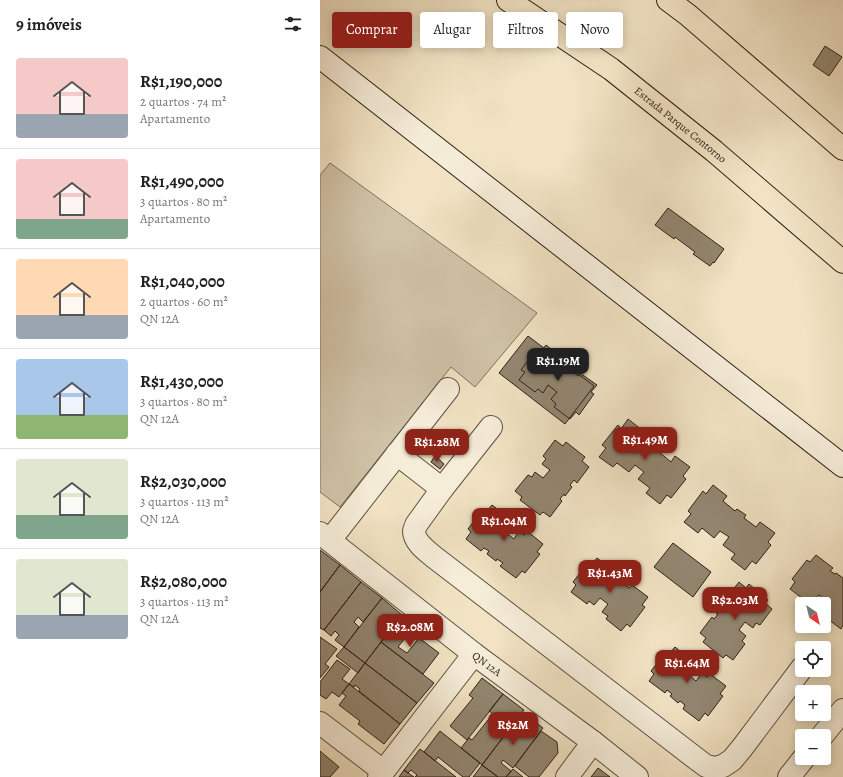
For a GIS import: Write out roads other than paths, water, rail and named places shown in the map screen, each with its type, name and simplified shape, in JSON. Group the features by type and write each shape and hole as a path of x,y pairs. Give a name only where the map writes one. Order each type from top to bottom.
{"highway":[{"name":"Estrada Parque Contorno","path":"508,0 611,68 714,151 843,262"},
{"path":"668,0 688,15 843,149"}],"street":[{"path":"320,57 843,466"},
{"path":"325,536 397,454 448,389"},
{"path":"491,427 442,488 416,525 414,532 416,539 434,557 706,766 715,768 723,766 732,760 795,677"},
{"path":"397,454 442,488"},
{"name":"QN 12A","path":"325,536 474,654 593,742 637,777"},
{"path":"320,723 381,774 474,654"},
{"path":"828,729 843,710"},
{"path":"566,777 593,742"},
{"path":"789,777 798,765"}]}
